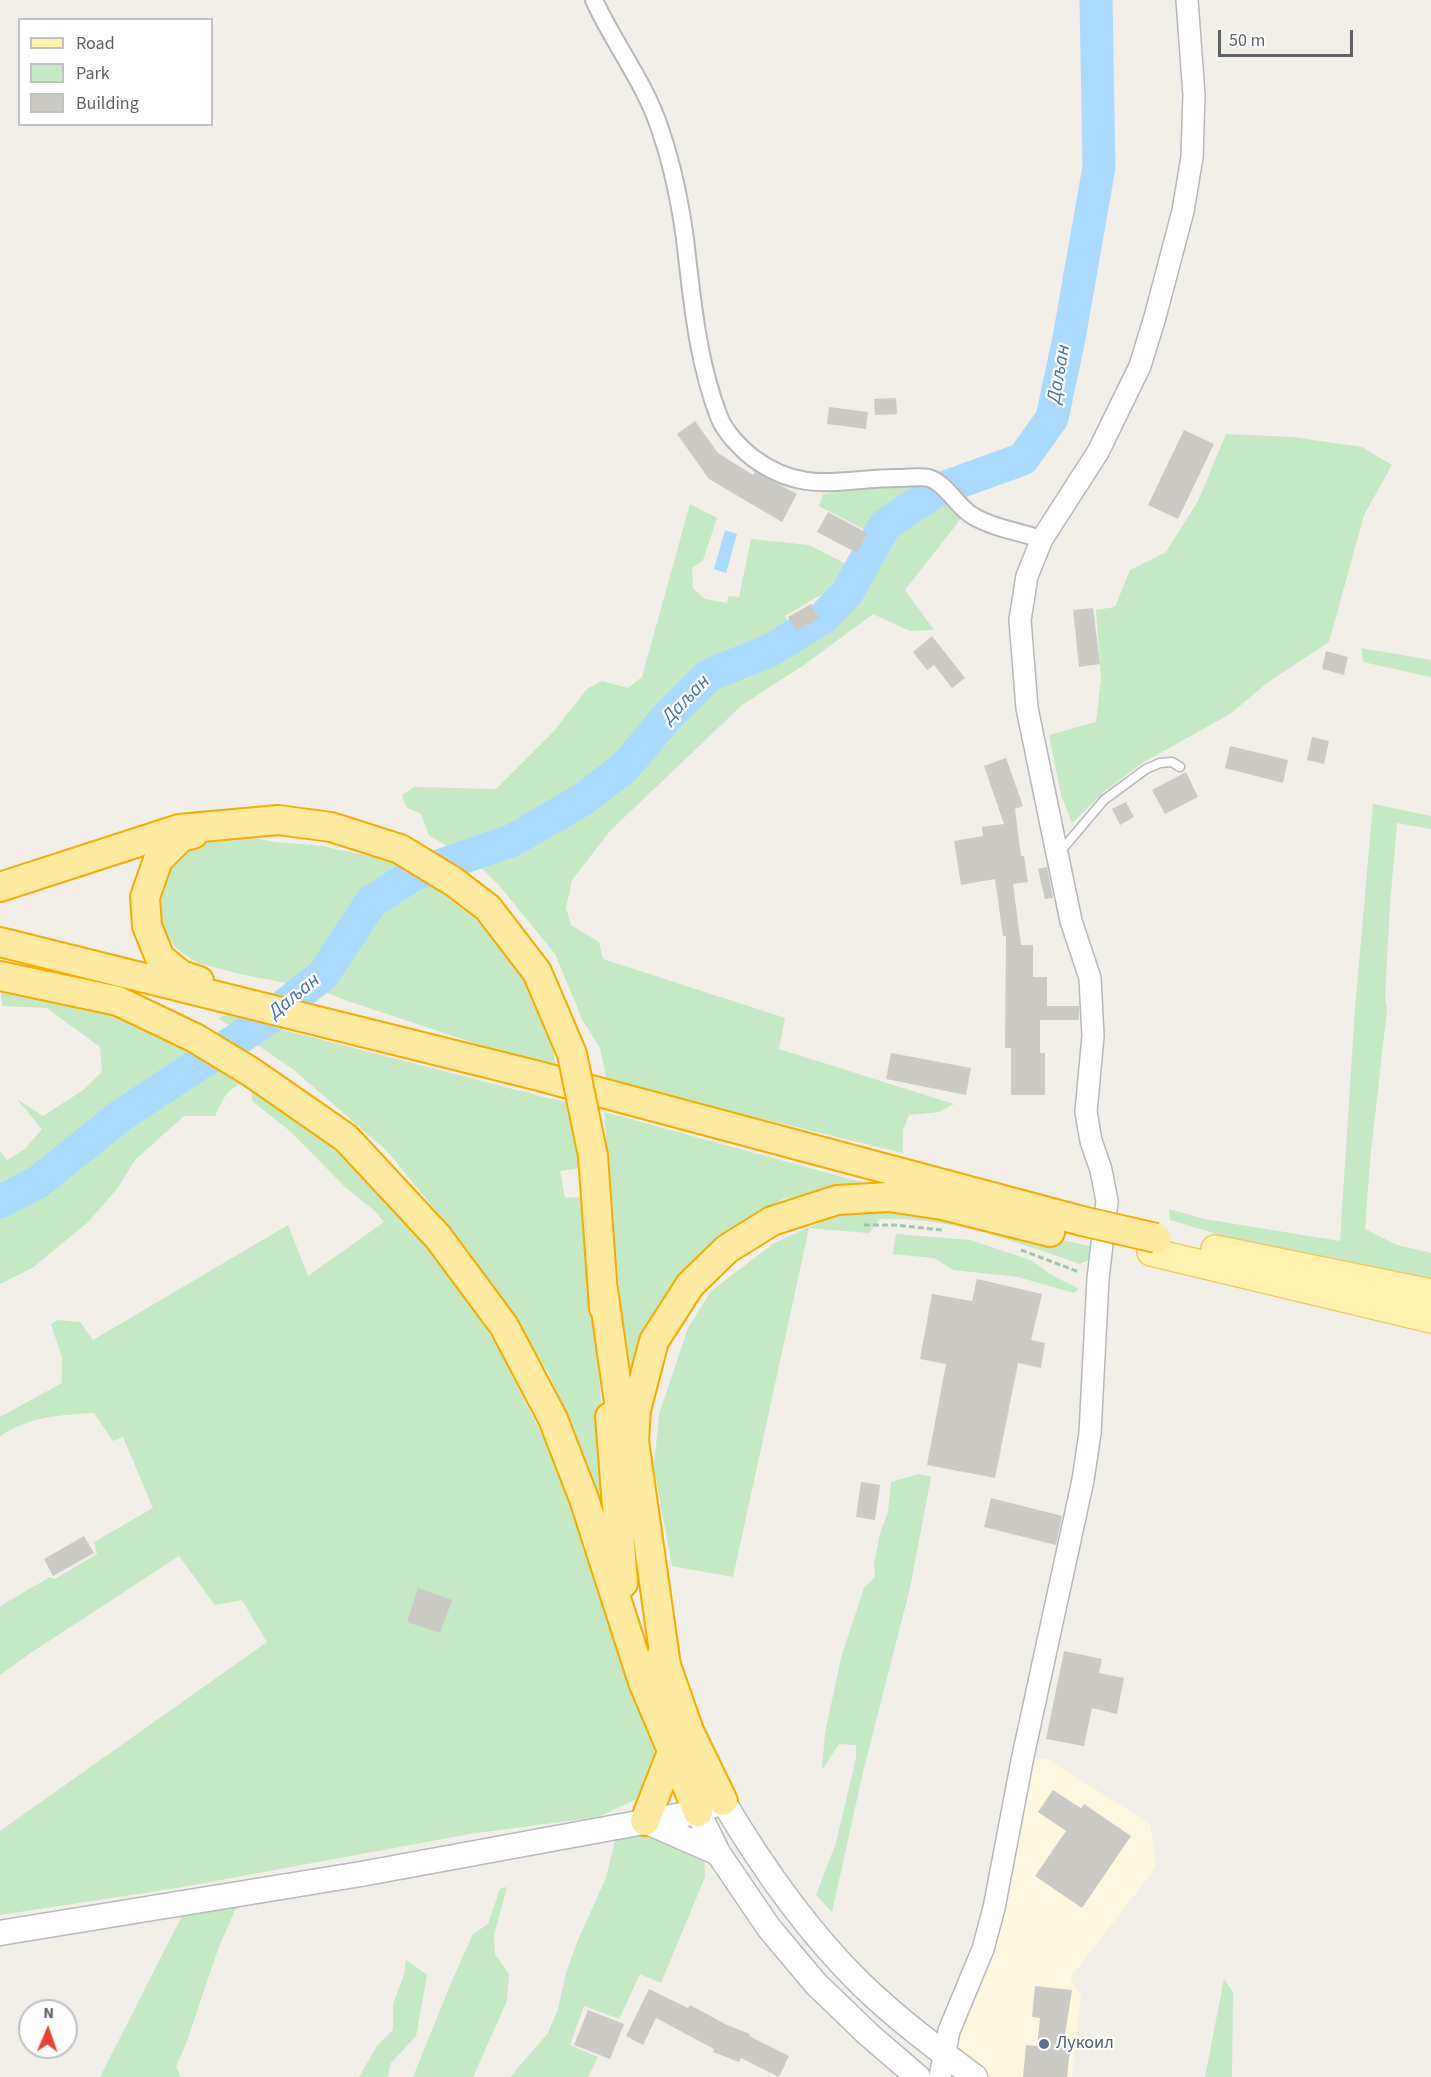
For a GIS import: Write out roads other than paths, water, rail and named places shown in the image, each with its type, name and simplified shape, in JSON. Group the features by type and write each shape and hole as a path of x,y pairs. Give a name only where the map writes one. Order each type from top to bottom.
{"highway":[{"path":"0,887 179,829 278,820 332,827 400,849 454,882 488,908 537,972 572,1054 593,1156 603,1288 655,1678 672,1752 710,1807"},
{"path":"232,823 181,837 158,860 145,897 147,926 160,958 181,975 240,1003"},
{"path":"0,942 536,1075 1079,1231"},
{"path":"0,959 142,989 240,1003"},
{"path":"0,976 118,1001 195,1038 251,1072 346,1138 438,1238 504,1326 553,1419 655,1678 689,1731 710,1807"},
{"path":"320,1022 530,1088 1079,1231"},
{"path":"655,1678 644,1518 634,1441 636,1410 654,1341 690,1285 727,1249 772,1221 837,1200 889,1197 1153,1245"},
{"path":"645,1821 672,1752"}],"main road":[{"path":"1153,1245 1431,1293"},
{"path":"1153,1245 1431,1319"},
{"path":"710,1807 750,1846 785,1896 822,1942 861,1984 943,2066 975,2077"},
{"path":"0,1933 361,1874 710,1807"},
{"path":"710,1807 717,1853 769,1928 816,1984 869,2035 918,2077"},
{"path":"645,1821 717,1853"}],"street":[{"path":"594,0 643,89 660,128 676,189 685,238 692,305 706,372 720,418 735,441 753,458 784,474 809,483 929,478 941,486 961,508 974,517 1042,539"},
{"path":"943,2066 949,2031 983,1949 994,1908 1025,1744 1083,1480 1090,1433 1098,1279 1107,1202 1086,1112 1093,1036 1090,978 1071,921 1028,708 1020,620 1027,576 1042,539 1098,453 1140,366 1155,316 1183,211 1192,157 1194,95 1187,0"}],"lane":[{"path":"1058,855 1104,800 1160,763 1172,762 1180,767"}],"water":[{"path":"725,530 737,534 726,573 714,569"}],"waterway":[{"name":"Даљан","path":"0,1202 38,1182 123,1114 262,1023 323,975 371,902 413,875 513,840 582,800 625,767 667,717 709,675 769,651 824,617 847,593 885,525 937,490 1023,459 1052,418 1069,338 1099,167 1096,0"}],"place":[{"name":"Лукоил","path":"1044,2044"}]}
